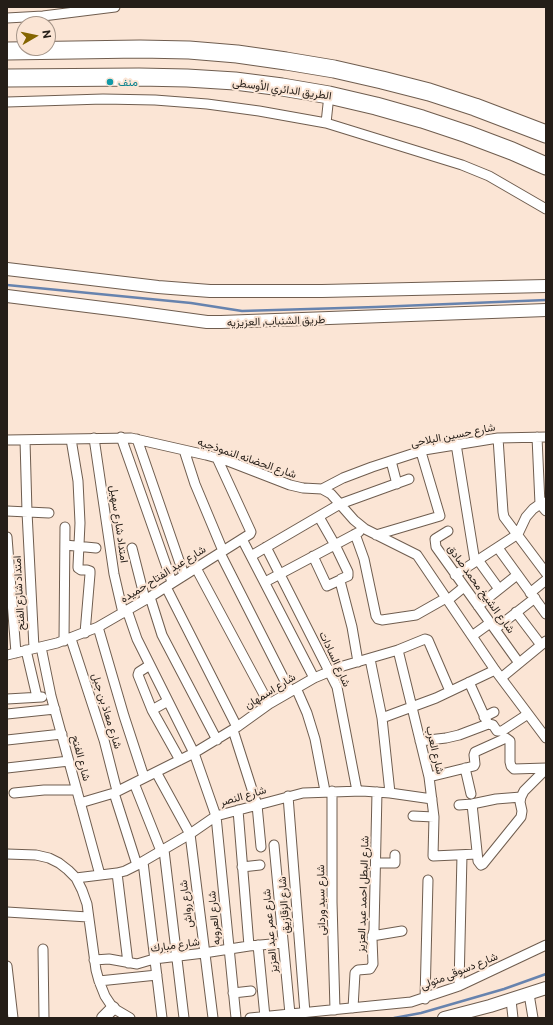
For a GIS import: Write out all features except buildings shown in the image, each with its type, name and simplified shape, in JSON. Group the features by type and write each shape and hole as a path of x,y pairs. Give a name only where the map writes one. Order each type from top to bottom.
{"highway":[{"path":"7,51 140,48 217,53 286,61 334,69 429,92 476,107 546,134"},
{"name":"الطريق الدائري الأوسطى","path":"7,78 187,78 266,85 329,95 422,118 512,151 546,166"}],"street":[{"path":"7,18 43,16 115,7"},
{"path":"326,123 329,95"},
{"path":"7,102 103,99 155,100 207,104 259,111 326,123 462,165 488,176 546,209"},
{"path":"7,269 158,287 210,291 322,291 546,286"},
{"name":"طريق الشنباب, العزيزيه","path":"7,296 207,322 546,310"},
{"path":"121,437 169,584 235,728 257,805 261,847"},
{"name":"شارع الحضانه النموذجيه","path":"7,440 121,437 137,439 217,458 290,485 302,488 322,489"},
{"path":"455,575 518,534 526,518 533,509 544,506 542,437"},
{"name":"شارع حسين البلاحى","path":"322,489 343,478 421,452 456,444 498,438 542,437"},
{"name":"امتداد شارع سهيل","path":"94,438 114,574 125,612 168,700"},
{"path":"498,438 503,512 507,521 543,561 546,573"},
{"path":"71,439 78,481 80,524 78,568 80,570 90,571 86,633"},
{"path":"137,439 184,575"},
{"name":"امتداد شارع الفتح","path":"25,440 34,649"},
{"path":"456,444 477,561 499,589"},
{"name":"شارع سيد وردانى","path":"184,450 221,552 293,690 315,739 328,791 338,1012"},
{"path":"376,535 440,516 421,452"},
{"path":"217,458 251,532 242,539 314,678"},
{"path":"391,461 397,484"},
{"path":"251,556 340,504 409,479"},
{"path":"322,489 331,494 354,520 365,529 417,555 494,670 546,738"},
{"path":"7,511 49,513"},
{"path":"313,556 327,586 348,576 348,572 335,545 319,517"},
{"name":"شارع معاذ بن جبل","path":"65,527 67,640 104,740 116,792 140,864 162,1018"},
{"path":"265,582 365,529"},
{"name":"شارع الشيخ محمد صادق","path":"448,532 435,539 435,543 455,575 519,663"},
{"path":"355,534 364,559 376,616 378,619 382,620 416,615 447,599 464,587"},
{"path":"7,537 11,654"},
{"name":"شارع عبد الفتاح حميده","path":"11,654 67,640 98,628 242,539"},
{"path":"65,545 96,548"},
{"name":"شارع السادات","path":"266,547 329,672 339,695 357,791"},
{"path":"132,548 147,598 162,635 217,740"},
{"path":"498,548 546,614"},
{"path":"196,568 269,704"},
{"path":"478,606 518,575"},
{"path":"340,580 352,627 358,662"},
{"path":"472,636 493,626 516,612 546,580"},
{"path":"501,678 543,643 516,612"},
{"path":"98,628 144,777"},
{"name":"شارع اسمهان","path":"80,803 116,792 194,753 217,740 269,704 314,678 427,639 450,691"},
{"path":"34,649 37,697"},
{"name":"شارع الفتح","path":"34,649 55,708 100,875"},
{"name":"شارع العرب","path":"398,650 429,777 434,817 433,856 462,855"},
{"path":"370,659 382,718 390,793"},
{"path":"150,665 137,673 152,710 180,760"},
{"path":"382,718 450,691 494,670"},
{"path":"469,682 486,720 504,734 510,741 511,766 514,769 546,769"},
{"path":"7,698 51,696"},
{"path":"152,710 168,700"},
{"name":"شارع العروبه","path":"168,700 194,753 216,816 236,1018"},
{"path":"7,714 55,708"},
{"path":"420,741 452,736 486,720 494,712"},
{"path":"429,777 475,766 475,752 504,734 528,714"},
{"path":"7,740 62,734"},
{"path":"7,768 69,761"},
{"path":"465,768 471,794"},
{"path":"472,804 479,864 484,864 521,817 522,811 520,802 524,791 546,769"},
{"path":"156,772 190,834"},
{"path":"134,783 162,851 184,1018"},
{"path":"14,793 44,790 77,790"},
{"name":"شارع النصر","path":"76,878 117,873 140,864 190,834 216,816 302,792 377,792 432,799"},
{"name":"شارع البطل احمد عبد العزيز","path":"353,1008 355,973 358,970 370,969 373,964 372,936 374,930 377,792"},
{"name":"شارع الزقازيق","path":"288,796 305,1013"},
{"path":"459,805 521,796"},
{"path":"238,810 249,946"},
{"path":"413,816 434,817"},
{"name":"شارع رواش","path":"190,834 213,1018"},
{"name":"شارع عمر عبد العزيز","path":"274,845 290,1014"},
{"path":"7,854 36,855 49,858 64,866 76,878 87,904 94,960 99,981 105,996 113,1008 130,1018"},
{"path":"459,986 462,855 477,854"},
{"path":"376,863 395,863 395,855"},
{"path":"242,867 260,865"},
{"path":"117,873 128,963"},
{"path":"426,999 428,880"},
{"path":"7,912 88,918"},
{"path":"372,936 402,931"},
{"name":"شارع مبارك","path":"94,960 109,959 137,964 154,959 249,946 283,944"},
{"path":"258,945 266,1017"},
{"name":"شارع دسوقى متولى","path":"250,1018 290,1014 338,1012 353,1008 399,1004 426,999 459,986 546,945"},
{"path":"43,950 44,1018"},
{"path":"7,966 13,1018"},
{"path":"99,981 157,975"},
{"path":"444,1018 473,1014 546,988"},
{"path":"233,993 251,991"},
{"path":"529,994 532,1018"},
{"path":"511,1000 513,1018"},
{"path":"103,1018 113,1008"}],"waterway":[{"path":"7,285 191,303 242,311 546,300"},
{"path":"394,1018 421,1013 504,989 546,974"}],"place":[{"name":"منف","path":"110,82"}]}
